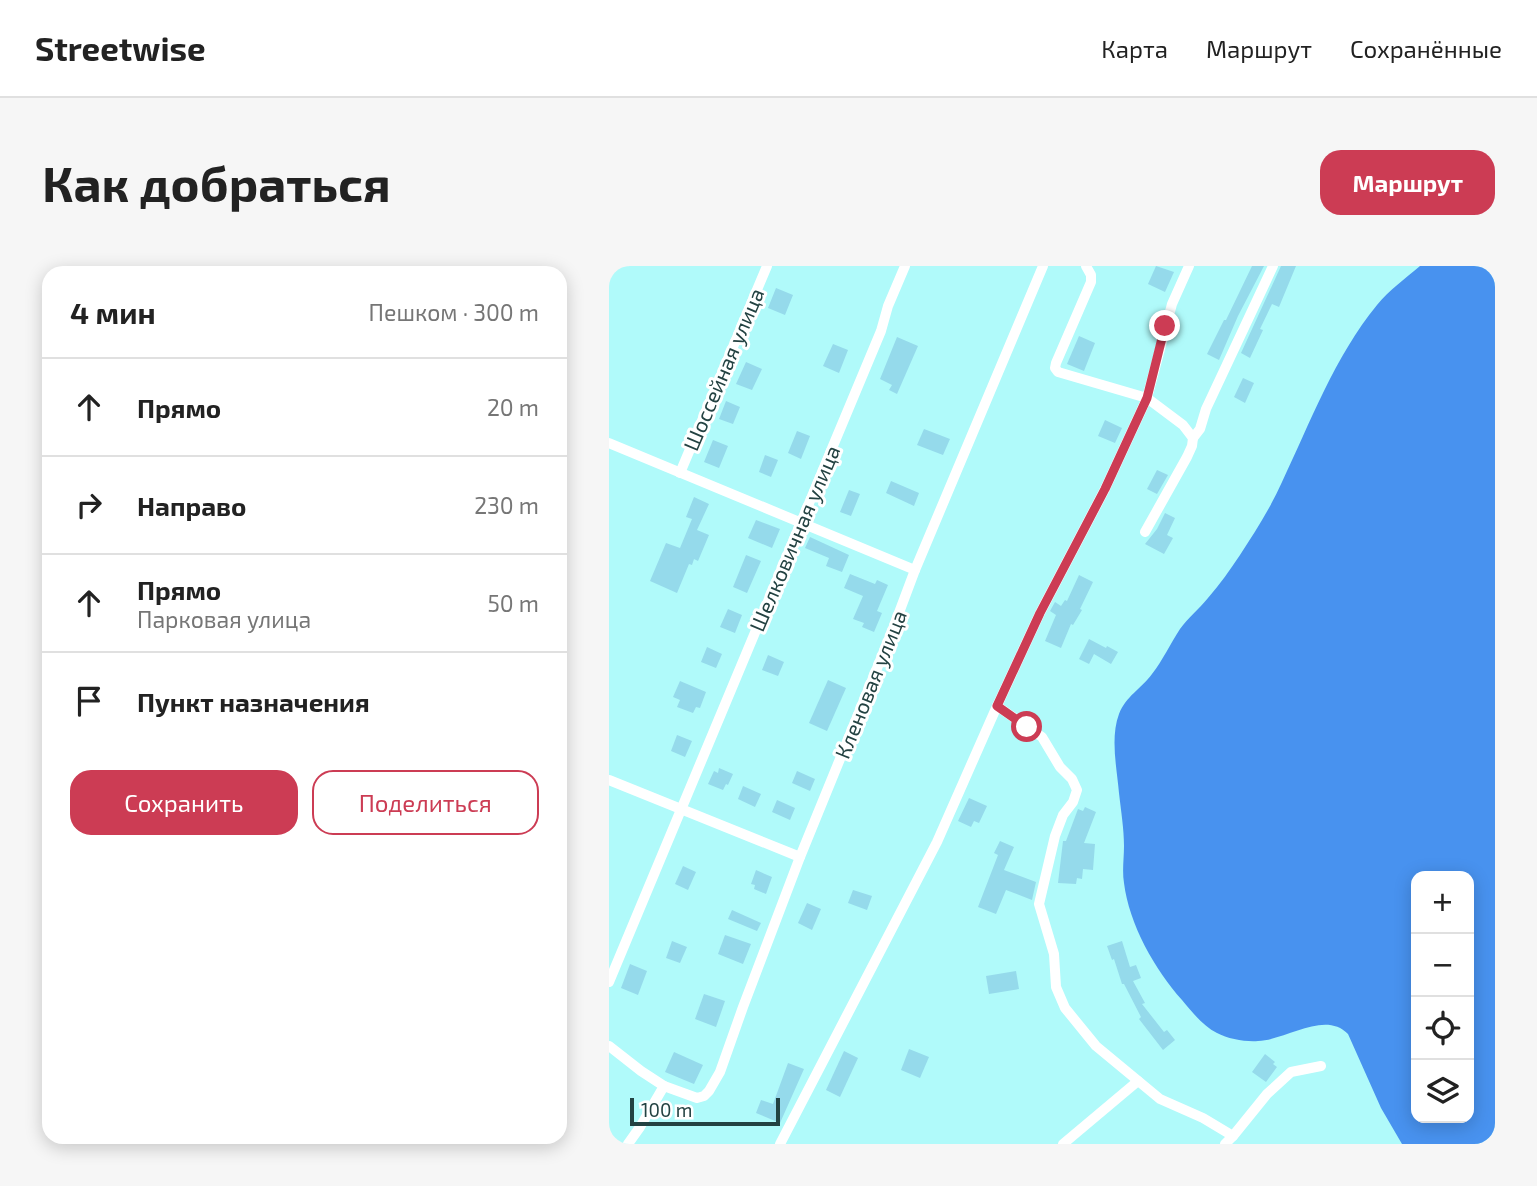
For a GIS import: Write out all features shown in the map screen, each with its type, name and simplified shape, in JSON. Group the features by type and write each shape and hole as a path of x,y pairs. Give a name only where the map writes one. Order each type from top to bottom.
{"street":[{"name":"Шоссейная улица","path":"680,472 767,266"},
{"name":"Шелковичная улица","path":"609,982 881,331 905,266"},
{"name":"Кленовая улица","path":"664,1086 697,1098 709,1091 720,1072 800,857 915,570 1043,266"},
{"path":"1086,266 1091,282 1055,368 1058,372 1147,398 1183,425 1193,438"},
{"path":"780,1144 937,842 1040,613 1105,489 1147,398 1172,304 1189,266"},
{"path":"1145,532 1188,457 1193,438 1200,429 1206,409 1273,266"},
{"path":"609,443 915,570"},
{"path":"997,706 1042,737 1077,790 1055,836 1039,905 1054,954 1056,987 1065,1008 1095,1046 1160,1099 1203,1118 1229,1140 1267,1094 1291,1072 1321,1066"},
{"path":"609,780 800,857"},
{"path":"609,1046 641,1072 664,1086 628,1144"},
{"path":"1063,1144 1137,1081"}],"water":[{"path":"1420,266 1495,266 1495,1144 1402,1144 1381,1108 1348,1034 1339,1027 1317,1025 1253,1041 1221,1035 1202,1023 1153,961 1131,914 1123,878 1123,833 1115,743 1119,714 1160,663 1186,621 1217,587 1251,537 1278,491 1348,346 1392,289"}],"building":[{"path":"1156,266 1174,272 1165,292 1148,284"},
{"path":"1252,266 1264,266 1219,360 1207,354"},
{"path":"1281,266 1296,266 1279,307 1272,304 1250,358 1241,353"},
{"path":"776,288 793,295 785,315 768,308"},
{"path":"1079,336 1095,343 1084,371 1067,364"},
{"path":"897,337 918,346 897,394 889,390 892,385 880,379"},
{"path":"833,344 848,350 839,373 823,366"},
{"path":"746,362 762,369 752,390 736,384"},
{"path":"1243,378 1254,383 1245,403 1234,397"},
{"path":"726,401 740,407 733,424 719,419"},
{"path":"1105,420 1122,428 1115,443 1098,436"},
{"path":"924,429 950,439 943,455 917,445"},
{"path":"797,431 810,436 801,459 788,453"},
{"path":"713,440 728,446 719,468 704,462"},
{"path":"765,455 778,460 771,477 759,472"},
{"path":"1157,470 1168,475 1157,494 1147,489"},
{"path":"891,481 919,493 914,506 886,493"},
{"path":"849,490 860,494 851,516 840,512"},
{"path":"694,497 709,504 697,530 709,535 698,561 694,559 692,565 689,564 677,593 650,581 666,543 680,548 692,519 686,517"},
{"path":"1165,513 1175,518 1167,535 1173,538 1164,554 1145,544"},
{"path":"756,520 780,529 772,548 748,538"},
{"path":"810,537 849,555 842,572 826,566 829,558 805,548"},
{"path":"746,555 761,561 747,593 733,587"},
{"path":"850,574 875,584 877,580 888,585 877,611 882,613 874,632 862,627 864,623 853,619 863,596 844,588"},
{"path":"1079,575 1093,582 1080,609 1082,610 1073,625 1071,624 1061,648 1045,641 1056,615 1050,611 1055,602 1061,606 1067,601"},
{"path":"728,609 742,615 735,633 720,627"},
{"path":"1089,639 1118,652 1111,664 1094,654 1089,664 1079,659"},
{"path":"707,647 722,654 716,668 701,662"},
{"path":"768,655 784,662 778,676 762,670"},
{"path":"828,680 846,688 827,731 809,723"},
{"path":"680,681 706,692 700,708 696,707 693,713 677,707 680,700 673,697"},
{"path":"677,735 692,741 685,757 671,751"},
{"path":"719,768 733,774 723,790 708,784 714,771 718,773"},
{"path":"797,771 815,779 810,791 792,783"},
{"path":"743,786 761,794 755,807 738,799"},
{"path":"969,798 987,806 979,823 974,821 971,827 958,821"},
{"path":"777,800 795,808 790,820 772,812"},
{"path":"1085,807 1096,812 1084,843 1095,844 1093,870 1083,869 1082,879 1077,878 1076,884 1058,883 1063,841 1066,841 1078,809 1083,811"},
{"path":"1000,841 1014,847 1004,870 1036,882 1032,900 1006,890 996,914 978,907 998,855 994,853"},
{"path":"683,866 696,872 688,890 675,884"},
{"path":"756,870 772,877 766,894 754,889 755,885 751,884"},
{"path":"853,890 872,896 867,910 848,903"},
{"path":"807,903 821,909 812,930 798,923"},
{"path":"732,910 761,923 757,931 728,919"},
{"path":"725,935 751,944 743,964 718,954"},
{"path":"672,941 687,947 680,963 666,958"},
{"path":"1122,941 1130,967 1136,965 1141,978 1133,981 1145,1003 1142,1004 1164,1032 1167,1030 1175,1040 1163,1050 1139,1019 1141,1017 1122,984 1114,959 1112,960 1107,946"},
{"path":"630,964 647,971 638,995 621,988"},
{"path":"1016,971 1019,989 989,994 986,976"},
{"path":"704,994 725,1001 716,1027 695,1019"},
{"path":"909,1049 929,1057 920,1078 901,1070"},
{"path":"844,1051 858,1058 840,1097 826,1090"},
{"path":"674,1052 703,1065 694,1084 665,1072"},
{"path":"1265,1054 1277,1067 1266,1082 1252,1072"},
{"path":"788,1063 804,1069 780,1123 756,1113 761,1100 773,1104"}],"route":[{"path":"1027,727 997,706 1147,398 1165,326"}]}
